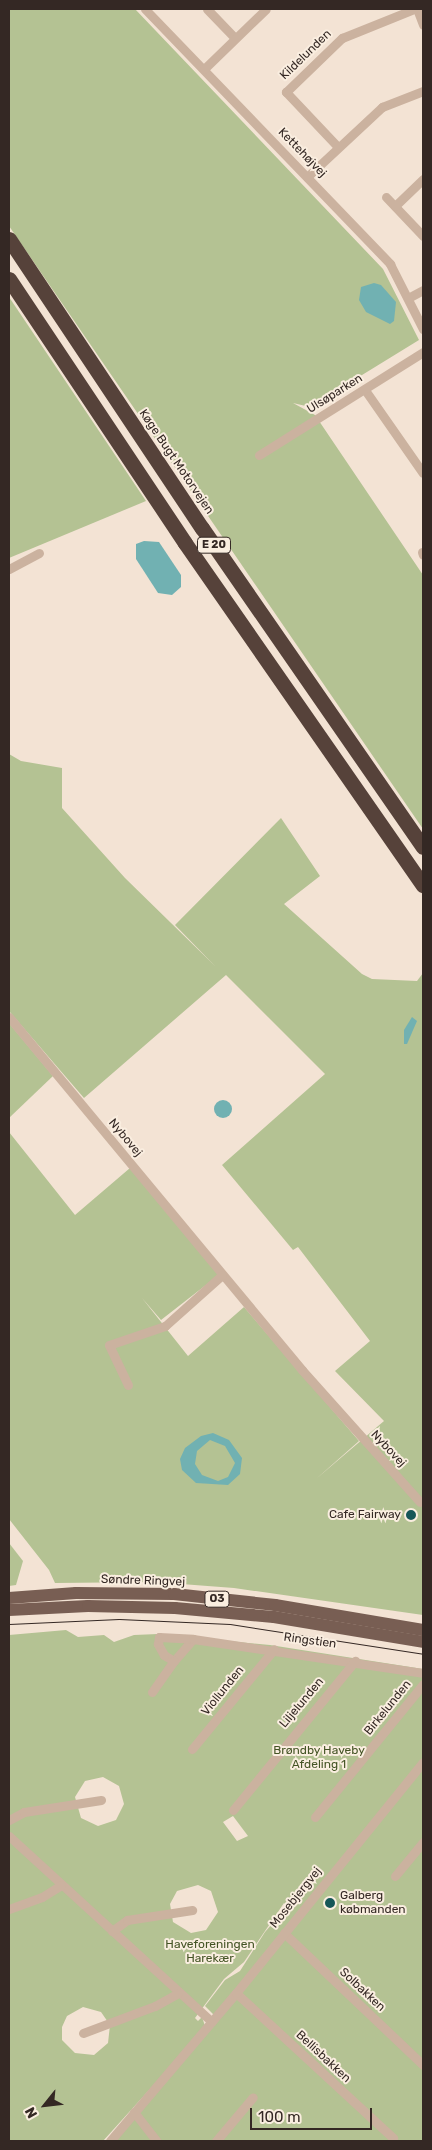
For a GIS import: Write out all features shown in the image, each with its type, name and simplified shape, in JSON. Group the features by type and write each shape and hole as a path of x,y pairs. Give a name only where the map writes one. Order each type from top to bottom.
{"highway":[{"name":"Køge Bugt Motorvejen","path":"9,239 202,528 423,847"},
{"name":"E 20","path":"9,279 185,543 423,886"}],"main road":[{"name":"Søndre Ringvej","path":"9,1598 76,1593 174,1594 275,1605 423,1630"},
{"name":"Søndre Ringvej","path":"9,1610 88,1606 176,1608 274,1617 423,1642"}],"street":[{"name":"Kettehøjvej","path":"145,9 390,264 423,329"},
{"path":"207,9 235,38"},
{"path":"204,69 266,9"},
{"name":"Kildelunden","path":"338,147 286,92 342,38 416,9 423,25"},
{"path":"307,176 382,107 423,91"},
{"path":"395,206 423,180"},
{"path":"386,197 423,236"},
{"path":"408,298 423,290"},
{"name":"Ulsøparken","path":"259,454 365,390 423,352"},
{"path":"365,390 423,473"},
{"path":"9,570 39,553"},
{"name":"Nybovej","path":"9,1017 222,1275 363,1441 420,1502"},
{"path":"128,1385 109,1345 165,1326 222,1275"},
{"name":"Ringstien","path":"174,1662 161,1651 160,1637 274,1649 423,1672"},
{"path":"152,1692 193,1639"},
{"name":"Viollunden","path":"192,1749 274,1649"},
{"name":"Liljelunden","path":"233,1810 355,1661"},
{"name":"Birkelunden","path":"315,1817 423,1684"},
{"name":"Mosebjergvej","path":"110,2141 236,1993 423,1762"},
{"path":"9,1820 24,1812 101,1800"},
{"path":"9,1836 178,1993 212,2022"},
{"path":"395,1876 423,1842"},
{"path":"9,1909 42,1897 62,1885"},
{"path":"112,1931 127,1920 192,1910"},
{"name":"Solbakken","path":"284,1934 423,2065"},
{"path":"83,2033 163,2003 178,1993"},
{"name":"Bellisbakken","path":"236,1993 394,2138"},
{"path":"216,2141 253,2097"},
{"path":"134,2112 157,2141"}],"green space":[{"path":"9,9 135,9 383,269 419,340 310,407 293,403 315,415 423,575 423,829 9,226"},
{"path":"9,297 146,501 9,558"},
{"path":"9,754 21,761 62,768 62,808 125,878 215,966 175,925 281,818 320,876 284,904 362,974 372,979 417,981 423,973 423,1615 234,1588 155,1582 55,1583 49,1570 9,1519 9,1132 75,1215 130,1168 220,1274 161,1320 142,1298 188,1356 244,1307 359,1441 316,1479 384,1421 335,1371 370,1341 298,1247 293,1250 222,1165 325,1074 226,975 84,1098 9,1011"},
{"path":"9,1023 53,1076 9,1118"},
{"path":"9,1543 23,1561 16,1585 9,1586"},
{"path":"66,1630 78,1637 104,1635 114,1642 134,1635 158,1634 270,1645 423,1669 423,2141 116,2141 178,2058 103,2141 9,2141 9,1635","holes":["103,1777 119,1786 124,1804 116,1820 98,1826 81,1818 75,1797 85,1781","233,1816 248,1836 237,1841 223,1822","198,1885 211,1891 218,1912 206,1930 191,1933 173,1922 170,1904 177,1891","284,1903 287,1907 265,1932 240,1971 225,1980 205,2006 214,2015 205,2026 202,2017 198,2021 195,2018 224,1979 244,1962","83,2007 101,2012 110,2025 108,2043 94,2055 75,2053 62,2040 62,2027 67,2016"]}],"water":[{"path":"374,283 381,285 396,302 394,321 390,324 366,312 359,300 361,287"},
{"path":"144,541 159,542 181,575 181,587 172,595 158,593 136,559 136,544"},
{"path":"412,1017 417,1021 407,1044 404,1044 404,1030"},
{"path":"219,1100 227,1100 232,1105 230,1116 219,1118 214,1113 214,1105"},
{"path":"213,1433 229,1440 242,1458 240,1474 228,1485 196,1483 182,1470 180,1459 185,1448 201,1436","holes":["210,1440 225,1446 235,1463 228,1477 218,1481 202,1475 195,1464 197,1451"]}],"tram line":[{"path":"9,1624 119,1619 230,1624 423,1654"}],"place":[{"name":"Cafe Fairway","path":"411,1515"},
{"name":"Galberg købmanden","path":"330,1903"}],"park label":[{"name":"Brøndby Haveby Afdeling 1","path":"319,1758"},
{"name":"Haveforeningen Harekær","path":"210,1952"}]}
